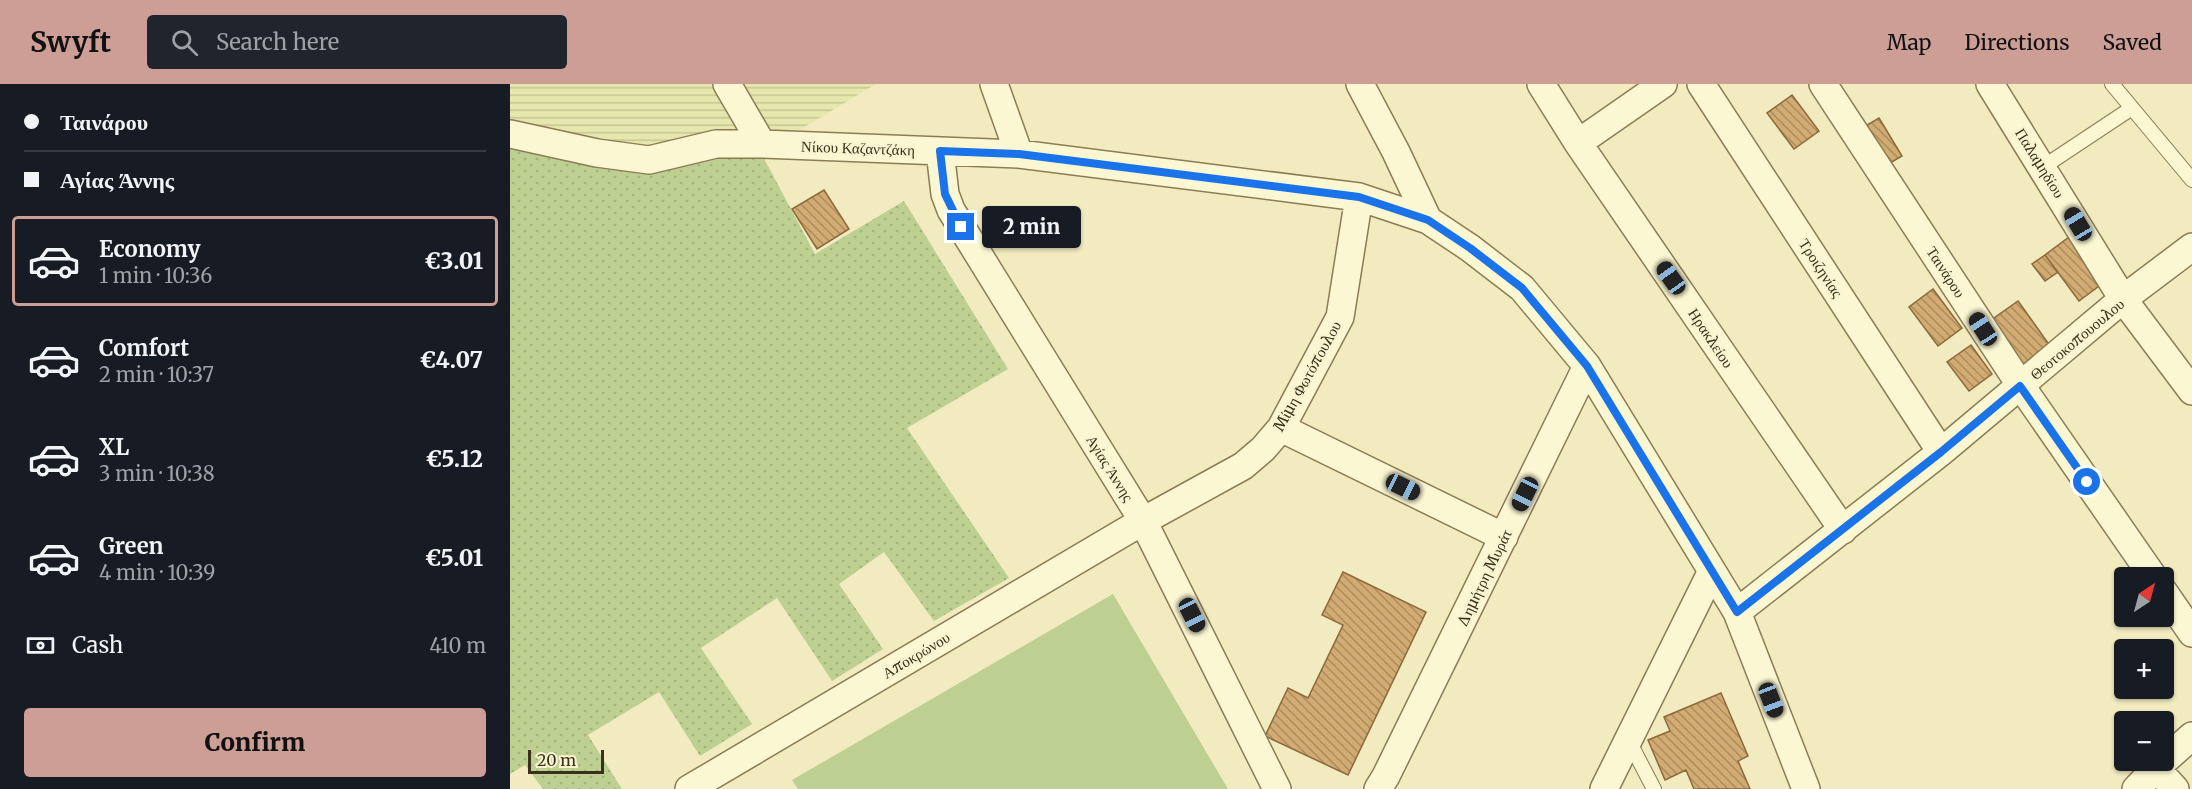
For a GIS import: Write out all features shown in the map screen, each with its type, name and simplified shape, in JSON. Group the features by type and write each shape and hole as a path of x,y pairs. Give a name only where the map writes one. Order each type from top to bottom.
{"street":[{"path":"727,84 762,144"},
{"path":"994,84 1019,154"},
{"path":"1360,84 1428,220"},
{"name":"Ηρακλείου","path":"1541,84 1578,143 1843,530"},
{"path":"1578,143 1664,84"},
{"name":"Τροιζηνίας","path":"1701,84 1941,452"},
{"name":"Ταινάρου","path":"1823,84 2020,386 2146,567"},
{"name":"Παλαμηδίου","path":"1990,84 2124,300 2192,391"},
{"name":"Νίκου Καζαντζάκη","path":"510,134 597,153 649,160 716,144 1019,154 1359,197 1428,220 1470,248 1522,288 1587,366 1711,573 1737,612 1806,789"},
{"name":"Αγίας Άννης","path":"940,151 945,194 951,210 1143,521 1277,789"},
{"name":"Μίμη Φωτόπουλου","path":"1143,521 1243,466 1263,449 1281,428 1341,318 1359,197"},
{"name":"Θεοτοκοπουουλου","path":"1737,612 1941,452 2124,300 2192,247"},
{"name":"Δημήτρη Μυράτ","path":"1378,789 1587,366"},
{"path":"1281,428 1504,537"},
{"name":"Αποκρώνου","path":"688,789 1143,521"},
{"path":"1604,789 1711,573"},
{"name":"Νίκου Καζαντζάκη","path":"1711,573 1718,607 1790,789"},
{"path":"2174,607 2192,633"},
{"path":"2174,752 2192,736"},
{"path":"2136,789 2153,771"},
{"path":"2159,771 2175,789"}],"lane":[{"path":"2112,84 2192,180"},
{"path":"2043,167 2132,108"},
{"path":"1629,741 1654,789"}],"green space":[{"path":"510,84 876,84 761,153 700,162 510,126"},
{"path":"510,126 642,150 682,140 700,162 761,153 815,254 904,201 1008,369 907,428 1009,578 934,621 884,552 839,584 883,649 832,681 777,598 701,648 752,724 700,756 659,692 588,735 622,789 543,789 525,765 510,774"},
{"path":"1113,594 1228,789 798,789 792,780"}],"building":[{"path":"1792,95 1819,131 1794,149 1767,113"},
{"path":"1879,118 1902,156 1880,169 1857,131"},
{"path":"824,190 849,229 817,249 792,209"},
{"path":"2069,237 2103,283 2079,301 2045,255"},
{"path":"2045,255 2058,272 2045,281 2032,264"},
{"path":"1933,289 1962,328 1938,346 1909,307"},
{"path":"2018,301 2053,350 2022,372 1987,323"},
{"path":"1971,345 1992,374 1969,391 1947,362"},
{"path":"1343,572 1426,612 1348,775 1265,736 1288,688 1308,698 1343,625 1322,615"},
{"path":"1721,693 1748,756 1738,761 1750,789 1694,789 1686,770 1665,780 1648,740 1670,731 1664,717"}],"route":[{"path":"961,227 945,194 940,151 1019,154 1359,197 1428,220 1470,248 1522,288 1587,366 1711,573 1737,612 1941,452 2020,386 2087,482"}]}
